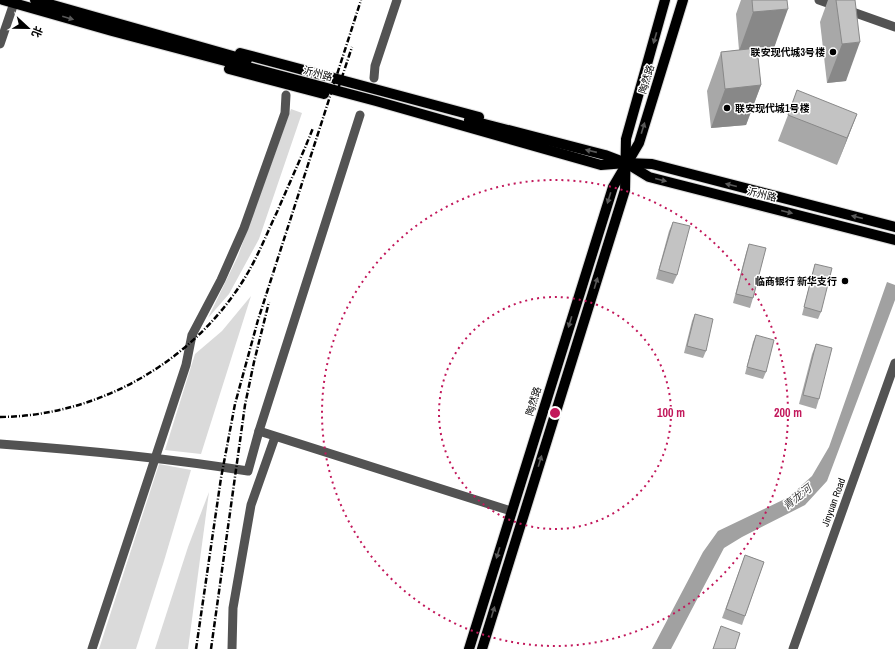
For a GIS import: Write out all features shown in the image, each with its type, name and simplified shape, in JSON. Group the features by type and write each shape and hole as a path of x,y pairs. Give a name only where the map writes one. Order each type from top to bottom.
{"main road":[{"path":"4,0 113,27 141,25 541,134 552,146"},
{"path":"35,0 113,27 132,42 532,150 552,146"},
{"name":"陶然路","path":"482,649 625,190 626,139 665,0"},
{"name":"陶然路","path":"469,649 613,187 639,143 683,0"},
{"name":"沂州路","path":"552,146 605,154 626,163 649,177 895,240"},
{"name":"沂州路","path":"626,163 652,164 895,227"},
{"path":"531,449 522,496 532,488"},
{"path":"503,537 513,530 507,567"}],"street":[{"path":"374,78 375,66 397,0"},
{"path":"819,0 895,27"},
{"path":"0,44 14,3"},
{"path":"92,649 186,365 192,335 221,280 244,228 285,113 286,95"},
{"path":"0,444 47,447 156,458 248,470 259,431 360,115"},
{"name":"Jinyuan Road","path":"793,649 895,363"},
{"path":"259,431 511,511"},
{"path":"232,649 233,608 251,505 275,436"}],"shaded area":[{"path":"291,109 302,113 259,239 229,294 208,318 238,256"},
{"path":"251,296 201,454 165,450 195,354 222,331"},
{"path":"159,464 191,470 136,649 99,649"},
{"path":"209,492 188,649 155,649 188,547"}],"water":[{"name":"青龙河","path":"887,282 895,285 895,300 827,481 805,505 742,537 724,548 671,649 652,649 703,552 718,531 789,497 812,476 829,447"}],"building":[{"path":"752,0 787,0 788,9 753,12"},
{"path":"836,0 855,0 860,42 842,44"},
{"path":"757,48 761,85 725,89 721,52"},
{"path":"797,90 857,114 847,138 788,115"},
{"path":"673,222 690,226 677,275 659,270"},
{"path":"749,244 766,248 753,298 736,294"},
{"path":"815,264 832,268 821,312 804,307"},
{"path":"695,314 713,319 706,351 687,346"},
{"path":"756,335 774,340 766,372 747,367"},
{"path":"816,344 832,348 819,399 803,395"},
{"path":"745,555 764,562 745,616 726,609"},
{"path":"721,626 740,633 735,649 713,649"}],"railway":[{"path":"196,649 221,478 235,404 258,320 361,0"},
{"path":"338,89 352,47"},
{"path":"0,417 38,414 75,406 111,393 144,376 176,355 204,330 229,301 250,269 261,248 313,128"},
{"path":"211,649 245,405 269,302"}],"place":[{"name":"联安现代城3号楼","path":"833,52"},
{"name":"联安现代城1号楼","path":"727,108"},
{"name":"临商银行 新华支行","path":"845,281"}]}
